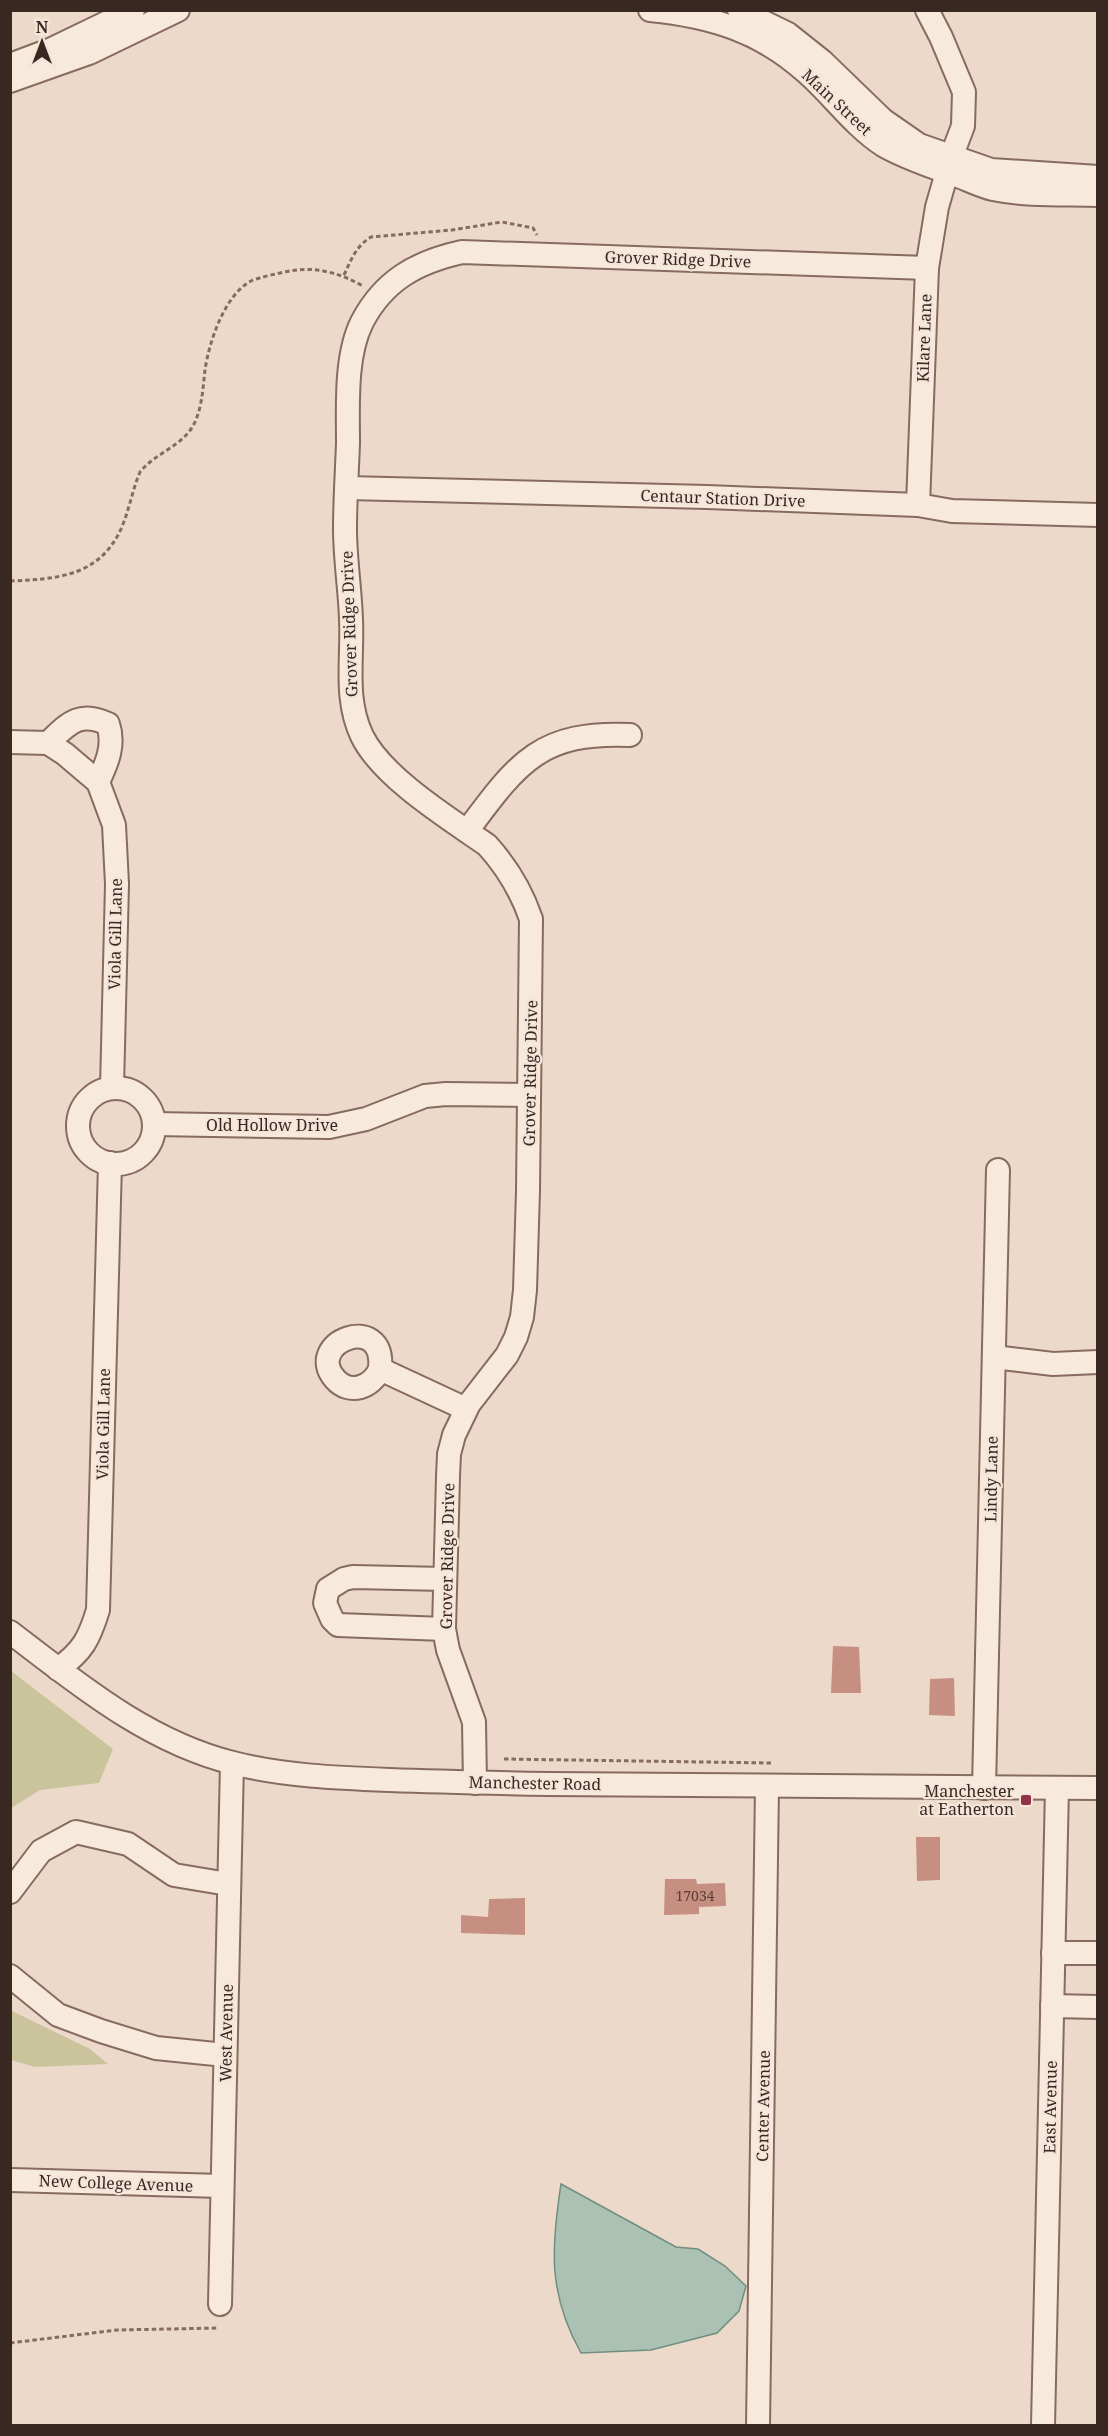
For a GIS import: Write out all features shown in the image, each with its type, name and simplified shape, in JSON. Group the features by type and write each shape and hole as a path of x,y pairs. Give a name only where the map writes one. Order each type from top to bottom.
{"street":[{"path":"10,65 50,50 133,10"},
{"path":"10,81 89,52 178,10"},
{"name":"Main Street","path":"650,10 703,18 744,30 773,47 807,72 855,122 882,144 914,160 992,170 1098,177"},
{"name":"Main Street","path":"739,10 789,34 822,61 882,120 992,189 1098,195"},
{"name":"Kilare Lane","path":"918,505 927,268 937,207 963,126 964,92 945,45 927,10"},
{"name":"Grover Ridge Drive","path":"475,1783 474,1722 451,1660 444,1629 449,1454 460,1419 507,1355 522,1317 525,1290 531,919 518,886 500,859 487,845 393,776 375,758 362,736 355,717 350,688 351,623 345,530 349,378 361,324 373,304 397,279 415,266 439,257 479,251 927,268"},
{"name":"Centaur Station Drive","path":"347,488 707,497 918,505 952,511 1098,515"},
{"path":"10,742 48,743 69,724 83,717 96,718 108,724 112,736 110,752 98,782"},
{"path":"466,831 518,766 535,755 556,744 581,737 606,734 630,735"},
{"name":"Viola Gill Lane","path":"48,743 98,782 114,825 117,884 112,1088"},
{"path":"112,1088 124,1089 141,1097 152,1112 154,1124 153,1135 141,1154 121,1163 110,1163 88,1152 80,1136 78,1119 90,1098 100,1091 112,1088"},
{"name":"Old Hollow Drive","path":"154,1124 329,1127 366,1119 425,1096 529,1095"},
{"name":"Viola Gill Lane","path":"58,1669 75,1657 88,1639 98,1610 110,1163"},
{"name":"Lindy Lane","path":"984,1788 998,1170"},
{"path":"994,1357 1053,1364 1098,1362"},
{"path":"380,1369 466,1409"},
{"path":"444,1629 338,1625 332,1619 325,1603 328,1590 335,1583 353,1577 445,1579"},
{"name":"Manchester Road","path":"10,1632 126,1717 174,1742 232,1763 290,1773 355,1779 475,1783 1098,1788"},
{"name":"West Avenue","path":"220,2304 232,1763"},
{"name":"Center Avenue","path":"758,2426 767,1787"},
{"name":"East Avenue","path":"1043,2426 1057,1788"},
{"path":"10,1892 40,1851 76,1832 128,1844 174,1875 228,1884"},
{"path":"1053,1953 1098,1953"},
{"path":"10,1976 58,2015 101,2031 156,2048 225,2055"},
{"path":"1052,2006 1098,2007"},
{"name":"New College Avenue","path":"10,2180 222,2186"}],"path":[{"path":"10,581 61,578 92,563 111,544 120,531 140,472 153,459 188,433 194,425 215,332 230,303 252,281 288,271 315,269 344,275 367,288"},
{"path":"504,1759 774,1763"},
{"path":"10,2343 117,2330 219,2328"}],"shaded area":[{"path":"11,1671 113,1749 99,1783 40,1790 11,1808"},
{"path":"10,2010 90,2049 108,2064 35,2067 11,2060"},
{"path":"561,2184 676,2247 698,2249 725,2266 746,2286 739,2311 717,2333 651,2350 581,2353 563,2311 555,2271 555,2230"}],"building":[{"path":"833,1646 859,1647 861,1693 831,1693"},
{"path":"954,1678 955,1716 929,1715 930,1679"},
{"path":"916,1837 940,1837 940,1880 917,1881"},
{"path":"665,1879 696,1879 697,1884 725,1883 726,1906 699,1907 699,1914 664,1915"},
{"path":"525,1898 525,1935 461,1933 461,1915 488,1917 489,1899"}],"place":[{"name":"Manchester at Eatherton","path":"1026,1800"}]}
